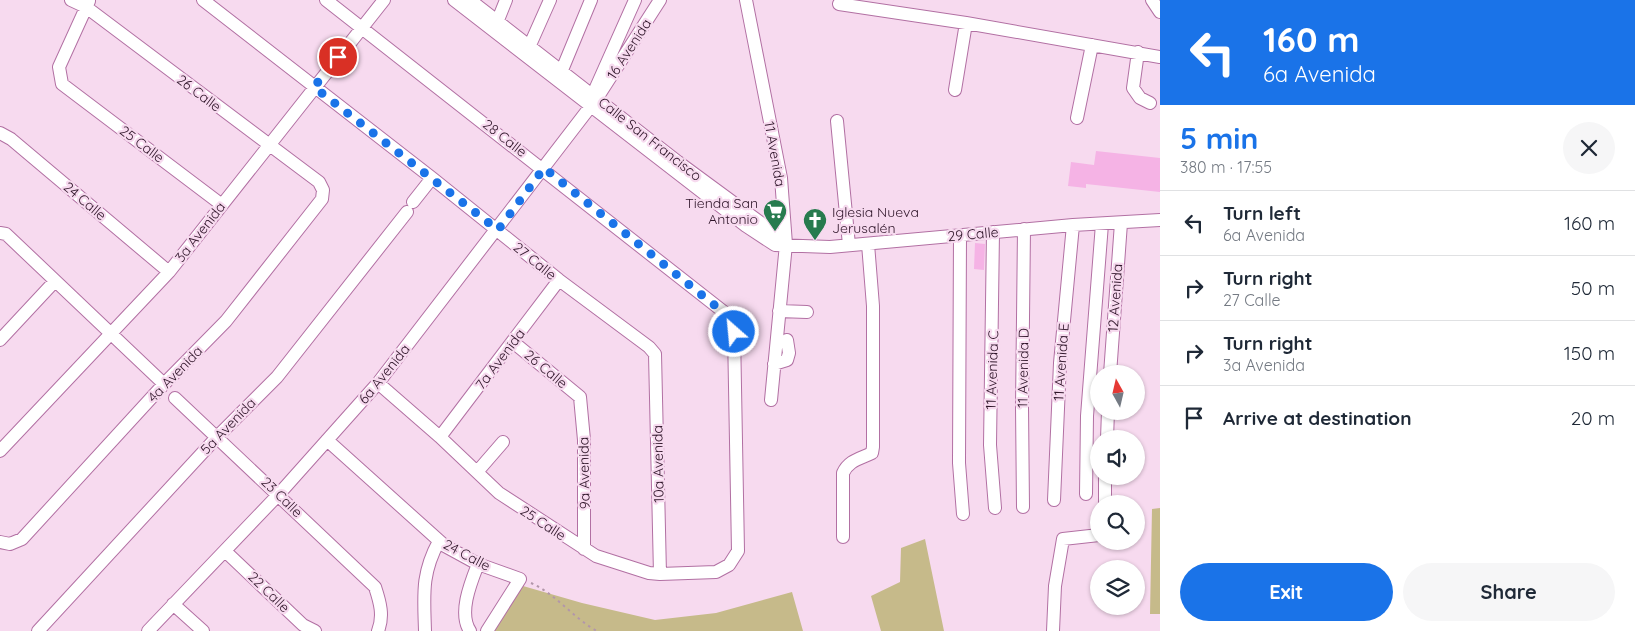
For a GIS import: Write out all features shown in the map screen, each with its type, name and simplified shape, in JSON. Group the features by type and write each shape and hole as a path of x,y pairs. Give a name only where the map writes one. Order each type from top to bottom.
{"street":[{"name":"26 Calle","path":"71,0 88,4 268,145 319,182 323,190"},
{"name":"27 Calle","path":"203,0 432,178 559,280 649,347 655,354"},
{"name":"28 Calle","path":"326,0 544,168 728,316 734,332 738,551"},
{"name":"3a Avenida","path":"0,451 169,272 384,0"},
{"name":"Calle San Francisco","path":"470,0 562,70 593,99 746,226 775,244 786,244"},
{"path":"498,20 506,0"},
{"path":"530,45 550,0"},
{"path":"562,70 591,0"},
{"path":"593,99 635,0"},
{"name":"16 Avenida","path":"593,99 660,0"},
{"name":"11 Avenida","path":"746,0 781,178 786,244 770,400"},
{"path":"1152,0 1160,12"},
{"name":"Calle San Francisco","path":"456,1 593,99"},
{"name":"25 Calle","path":"88,4 59,67 62,84 222,205"},
{"path":"839,4 966,23 1160,57"},
{"path":"955,90 966,23"},
{"path":"1077,118 1092,45"},
{"path":"1138,52 1133,88 1140,98 1150,104"},
{"name":"6a Avenida","path":"148,631 279,494 378,383 498,230 593,99"},
{"path":"837,121 849,245"},
{"name":"24 Calle","path":"0,133 11,140 169,272"},
{"name":"5a Avenida","path":"38,631 217,437 277,377 432,178"},
{"name":"4a Avenida","path":"5,543 22,539 164,384 226,321 322,199 323,190"},
{"name":"29 Calle","path":"786,244 804,246 868,244 1024,229 1160,220"},
{"name":"12 Avenida","path":"1111,365 1121,223"},
{"path":"1086,494 1087,416 1102,224"},
{"name":"11 Avenida E","path":"1054,500 1060,363 1073,225"},
{"name":"11 Avenida D","path":"1023,507 1024,229"},
{"name":"11 Avenida C","path":"993,232 990,445 995,508"},
{"path":"0,233 6,234 109,334 164,384"},
{"path":"960,235 959,463 963,514"},
{"path":"842,537 843,473 847,465 855,459 872,453 874,447 873,306 868,244"},
{"name":"7a Avenida","path":"440,437 559,280"},
{"path":"0,340 55,281"},
{"path":"779,311 808,312"},
{"path":"774,364 787,360 789,353 787,340"},
{"name":"26 Calle","path":"513,342 580,397"},
{"name":"10a Avenida","path":"655,354 660,574"},
{"name":"25 Calle","path":"378,383 440,437 499,494 596,556 649,573 660,574 716,572 729,565 738,551"},
{"name":"9a Avenida","path":"580,397 584,440 584,549"},
{"name":"23 Calle","path":"175,398 279,494 375,587 380,602 382,622 378,631"},
{"name":"24 Calle","path":"327,440 439,541 478,564 520,579"},
{"path":"477,472 503,442"},
{"path":"1053,631 1062,539 1090,536"},
{"path":"425,631 424,582 429,559 439,541"},
{"name":"22 Calle","path":"225,550 303,625 315,631"},
{"path":"470,631 467,626 468,591 478,564"},
{"path":"487,631 520,579"},
{"path":"173,604 203,631"}],"path":[{"path":"520,579 542,588 580,622 597,631"}],"shaded area":[{"path":"1160,508 1160,614 1150,614 1152,509"},
{"path":"925,539 944,631 881,631 871,596 900,582 901,548"},
{"path":"523,586 582,603 655,620 716,613 792,592 803,631 491,631"}],"building":[{"path":"1096,151 1160,158 1160,192 1086,184 1086,188 1068,186 1071,162 1094,165"},
{"path":"975,243 985,244 984,270 974,269"}],"place":[{"name":"Tienda San Antonio","path":"775,232"},
{"name":"Iglesia Nueva Jerusalén","path":"815,241"}],"route":[{"path":"338,57 314,87 498,230 544,168 728,316 734,332"}]}
